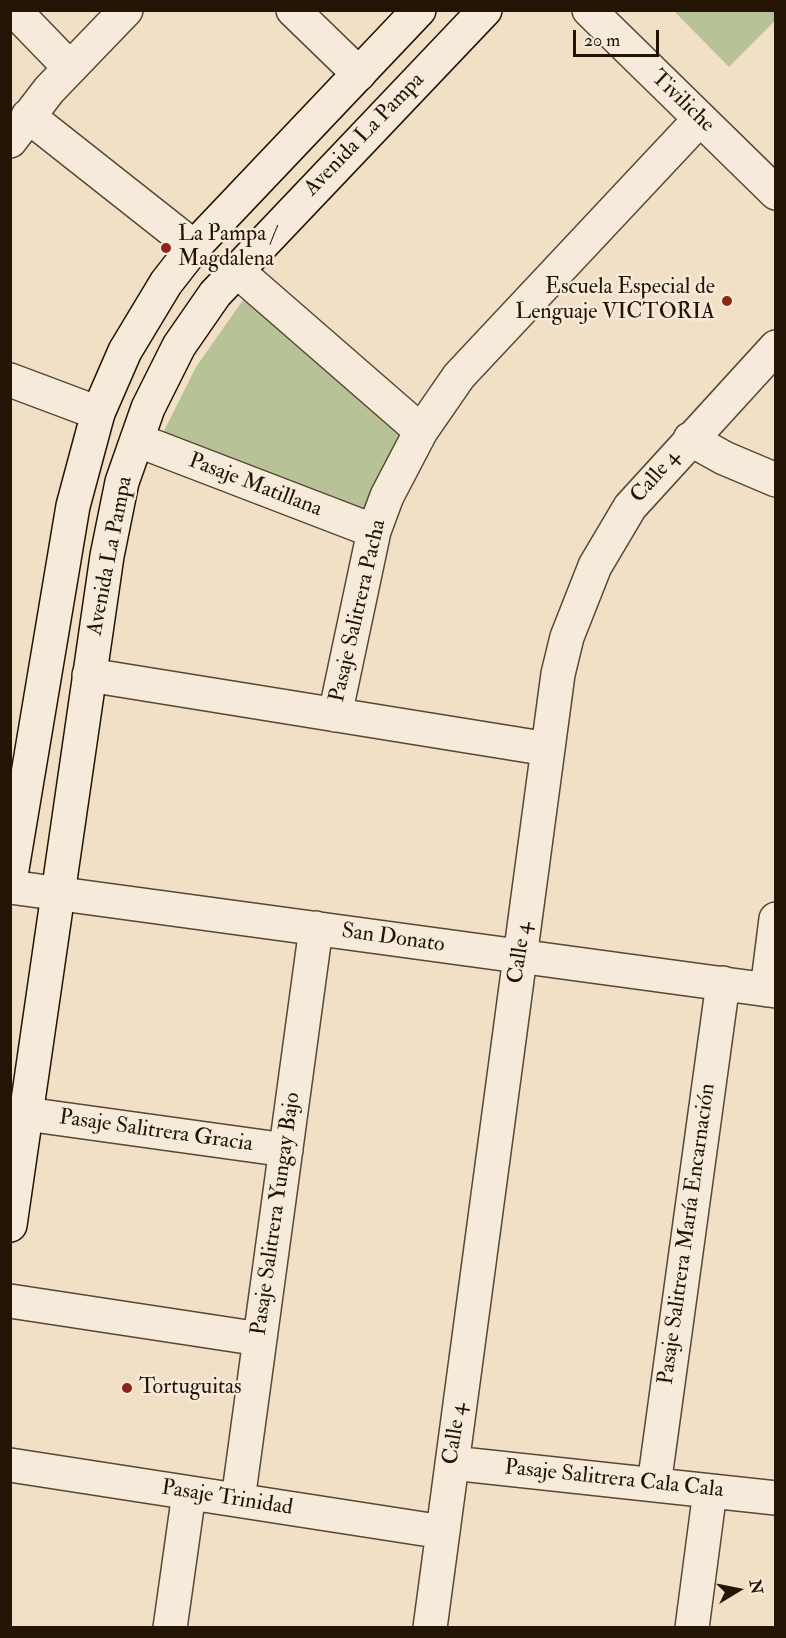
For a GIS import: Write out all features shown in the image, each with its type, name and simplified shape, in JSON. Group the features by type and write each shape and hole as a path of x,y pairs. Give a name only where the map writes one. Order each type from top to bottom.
{"street":[{"path":"14,10 69,68"},
{"path":"126,10 69,68 19,129 194,247"},
{"path":"293,10 359,74"},
{"name":"Avenida La Pampa","path":"10,881 73,506 98,413 140,322 194,247 419,10"},
{"name":"Avenida La Pampa","path":"10,1225 56,894 114,518 148,408 179,346 209,302 236,270 485,10"},
{"name":"Tiviliche","path":"589,10 776,193"},
{"name":"Pasaje Salitrera Pacha","path":"335,715 374,531 399,471 421,431 459,376 700,119"},
{"path":"236,270 421,431"},
{"name":"Calle 4","path":"430,1628 558,675 567,637 595,566 630,507 776,347"},
{"path":"10,380 98,413"},
{"path":"690,439 724,458 776,480"},
{"name":"Pasaje Matillana","path":"137,440 374,531"},
{"path":"89,675 548,749"},
{"name":"San Donato","path":"10,887 771,990"},
{"path":"771,990 776,920"},
{"name":"Pasaje Salitrera Yungay Bajo","path":"238,1500 316,928"},
{"name":"Pasaje Salitrera María Encarnación","path":"654,1485 723,983"},
{"name":"Pasaje Salitrera Gracia","path":"26,1114 286,1150"},
{"path":"10,1301 260,1339"},
{"name":"Pasaje Salitrera Cala Cala","path":"452,1463 776,1498"},
{"name":"Pasaje Trinidad","path":"10,1465 443,1532"},
{"path":"692,1628 710,1491"},
{"path":"170,1628 189,1493"}],"green space":[{"path":"674,11 775,11 775,21 729,67"},
{"path":"245,297 400,429 401,450 363,515 161,437 196,367"}],"place":[{"name":"La Pampa / Magdalena","path":"166,248"},
{"name":"Escuela Especial de Lenguaje VICTORIA","path":"727,301"},
{"name":"Tortuguitas","path":"127,1388"}]}
